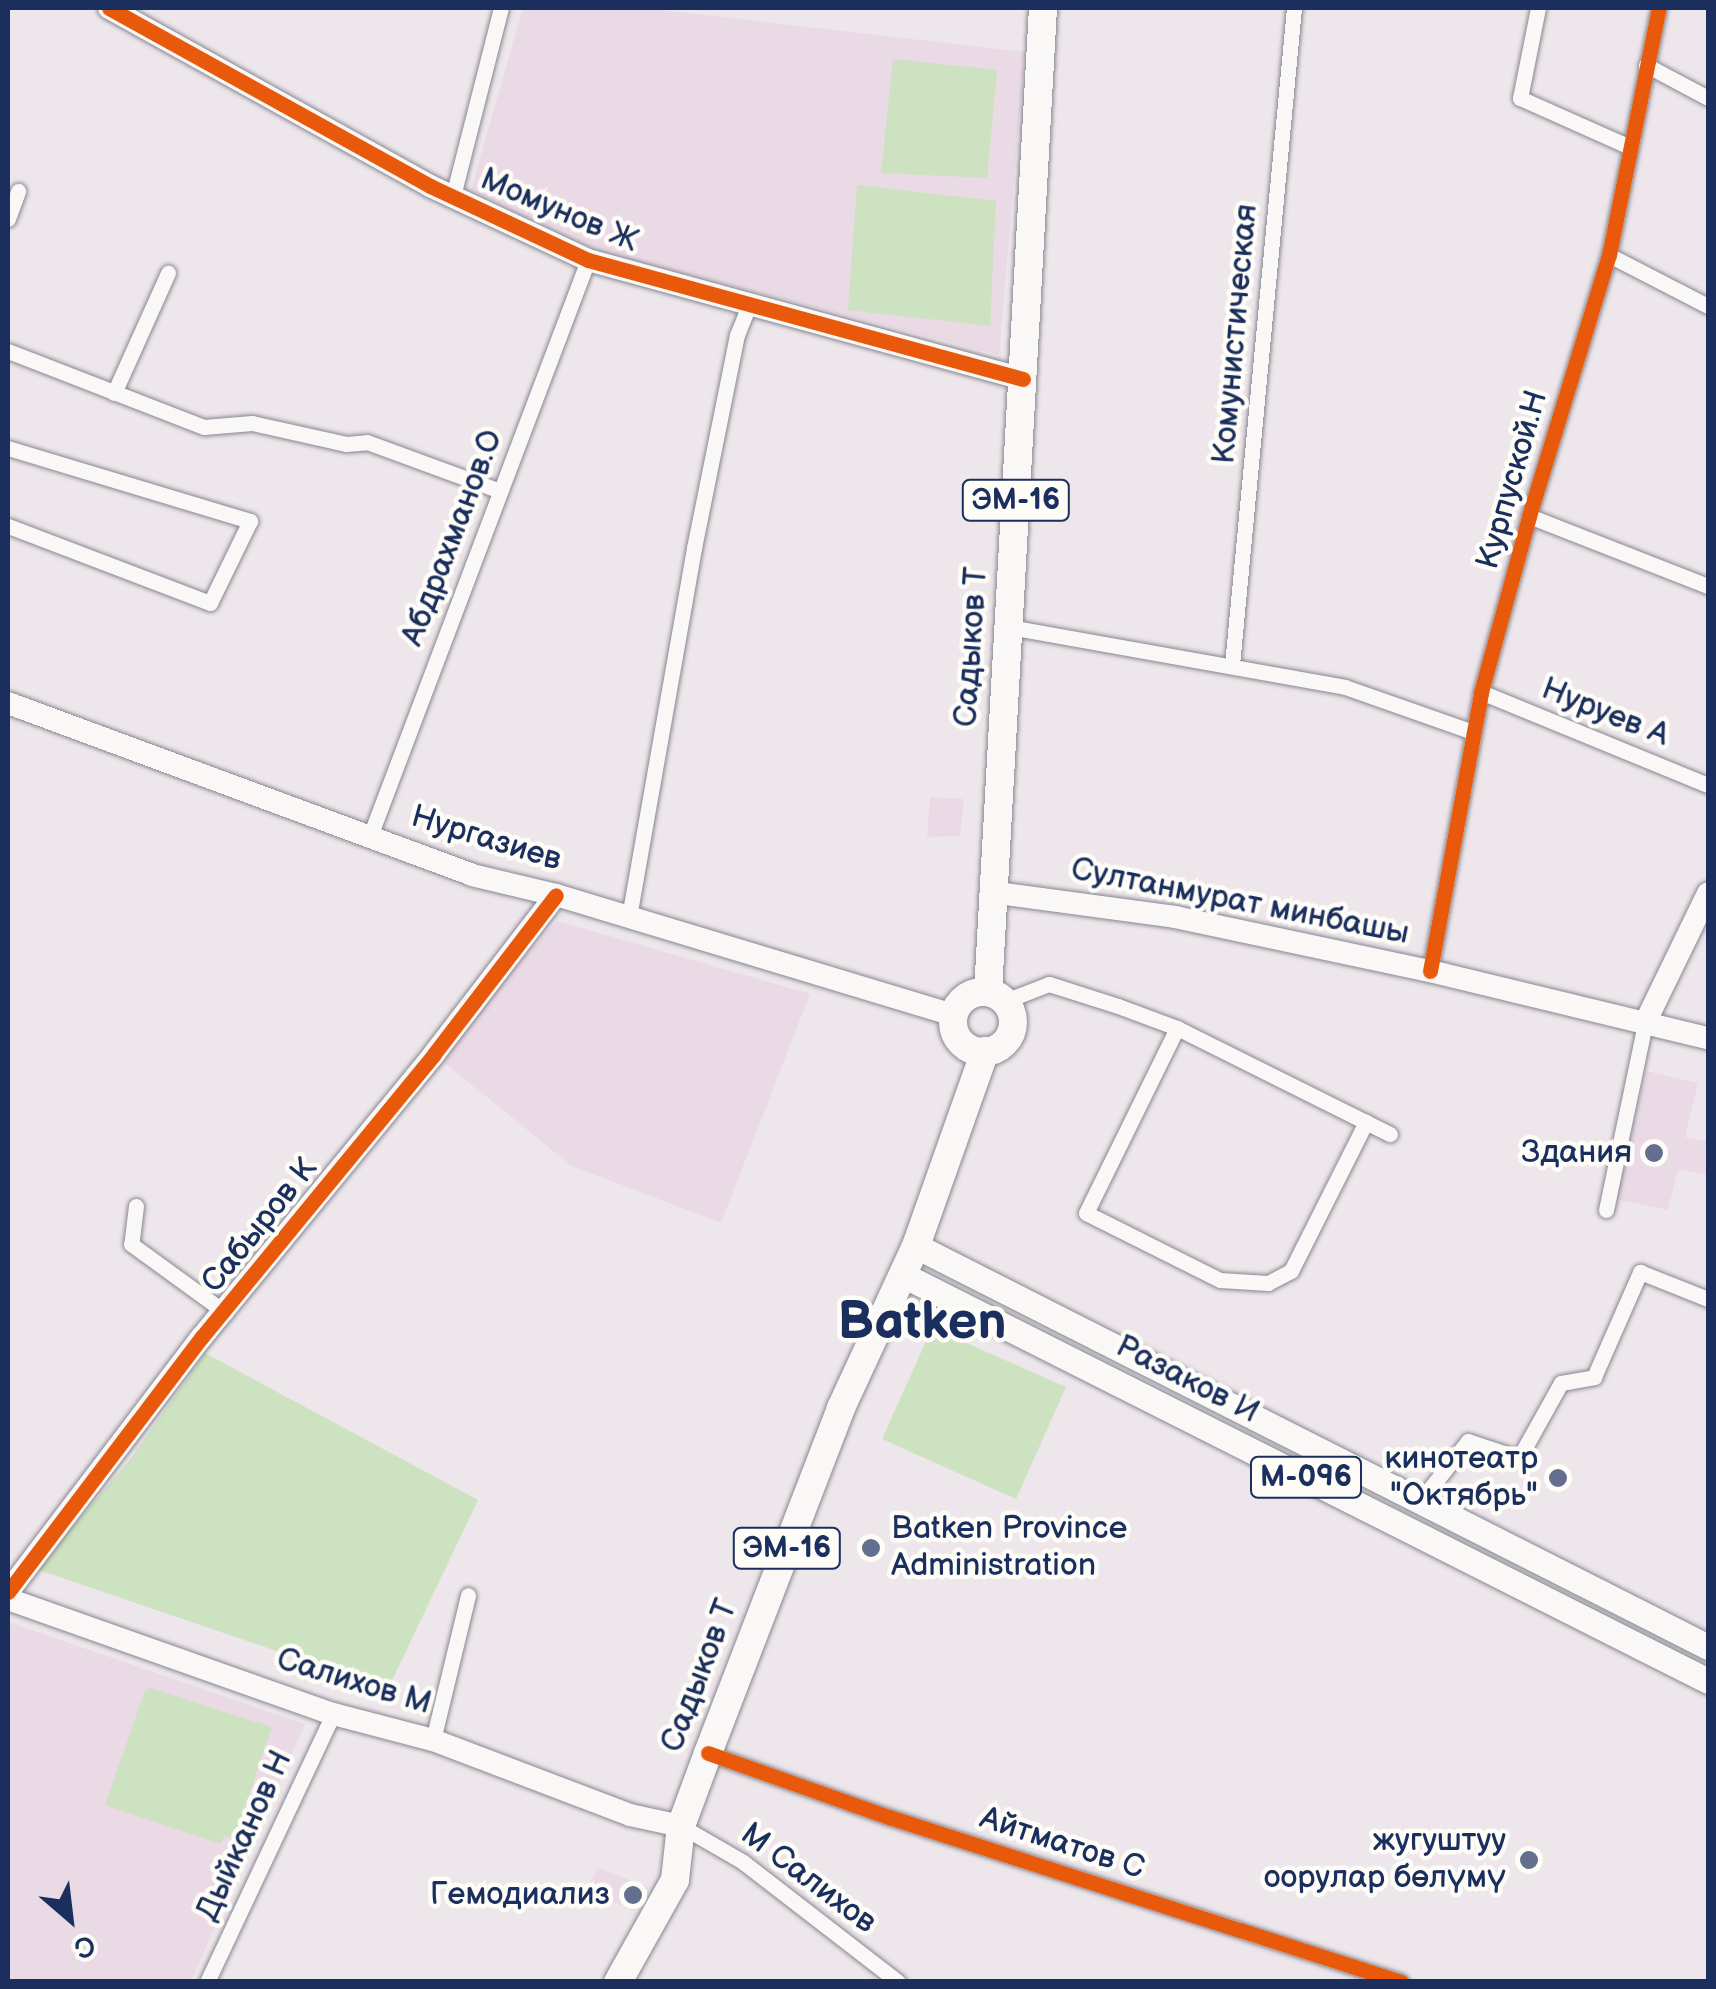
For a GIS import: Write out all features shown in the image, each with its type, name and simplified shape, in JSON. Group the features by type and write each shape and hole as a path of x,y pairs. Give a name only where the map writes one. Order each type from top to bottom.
{"highway":[{"name":"Садыков Т","path":"996,996 991,892 1043,8"},
{"path":"984,1052 960,1040 954,1015 964,999 996,996"},
{"name":"ЭМ-16","path":"903,1275 984,1052 1009,1037 1013,1018 996,996"},
{"name":"Садыков Т","path":"681,1826 841,1408 903,1275"},
{"name":"ЭМ-16","path":"618,1982 674,1880 681,1826"}],"main road":[{"name":"Разаков И","path":"916,1246 1708,1647"},
{"name":"Разаков И","path":"903,1275 1708,1681"},
{"path":"1458,1554 1472,1527"}],"street":[{"name":"Момунов Ж","path":"109,8 453,196 588,260 1023,379"},
{"path":"453,196 501,8"},
{"name":"Комунистическая","path":"1232,665 1294,8"},
{"path":"1538,8 1520,98 1630,148"},
{"name":"Курпуской.Н","path":"1430,971 1481,692 1529,516 1609,255 1659,8"},
{"path":"1646,65 1708,98"},
{"path":"8,219 18,191"},
{"path":"1609,255 1708,306"},
{"name":"Абдрахманов.О","path":"370,836 588,260"},
{"path":"114,392 168,273"},
{"path":"629,917 698,528 737,336 749,306"},
{"path":"8,352 204,427 252,423 346,444 366,442 500,491"},
{"path":"8,448 250,521 210,603 8,526"},
{"path":"1529,516 1708,586"},
{"path":"1009,627 1345,687 1472,732"},
{"name":"Нуруев А","path":"1481,692 1708,785"},
{"name":"Нургазиев","path":"8,703 472,875 556,895 954,1015"},
{"name":"Султанмурат минбашы","path":"991,892 1175,917 1430,971 1708,1038"},
{"path":"1606,1210 1645,1023 1708,893"},
{"name":"Сабыров К","path":"8,1596 201,1338 226,1313 556,895"},
{"path":"996,996 1049,984 1177,1028 1390,1134"},
{"path":"1177,1028 1086,1212 1220,1280 1268,1283 1291,1271 1366,1122"},
{"path":"136,1206 131,1244 226,1313"},
{"path":"1420,1501 1468,1441 1519,1458 1560,1384 1594,1377 1640,1272 1708,1299"},
{"path":"433,1740 468,1595"},
{"name":"Салихов М","path":"8,1596 333,1714 433,1740 630,1814 681,1826"},
{"name":"Дыйканов Н","path":"207,1982 333,1714"},
{"name":"Айтматов С","path":"708,1754 889,1818 1401,1982"},
{"name":"М Салихов","path":"681,1826 743,1862 898,1982"}],"shaded area":[{"path":"523,8 644,8 1025,52 999,355 599,251 471,190"},
{"path":"930,797 964,799 960,836 927,837"},
{"path":"557,921 810,994 721,1223 572,1166 436,1056"},
{"name":"Здания","path":"1646,1071 1698,1083 1685,1137 1708,1142 1708,1175 1678,1169 1668,1210 1616,1199"},
{"path":"8,1622 305,1724 191,1981 8,1982"},
{"path":"598,1868 648,1887 634,1911 586,1890"}],"green space":[{"path":"893,59 997,70 987,178 881,173"},
{"path":"857,185 996,201 990,326 848,310"},
{"path":"932,1328 1066,1387 1016,1499 882,1439"},
{"path":"205,1353 478,1500 388,1689 36,1569 129,1461"},
{"path":"150,1688 272,1727 234,1839 224,1836 221,1844 105,1805 144,1693"}],"cycle path":[{"path":"109,8 430,186 588,260 1023,379"},
{"path":"1430,971 1481,692 1529,516 1609,255 1659,8"},
{"path":"8,1592 201,1338 434,1054 556,895"},
{"path":"708,1753 889,1817 1401,1982"}],"place":[{"name":"Здания","path":"1654,1153"},
{"name":"кинотеатр \"Октябрь\"","path":"1558,1478"},
{"name":"Batken Province Administration","path":"871,1548"},
{"name":"жугуштуу оорулар бөлүмү","path":"1529,1860"},
{"name":"Гемодиализ","path":"633,1895"}],"district":[{"name":"Batken","path":"922,1323"}]}
